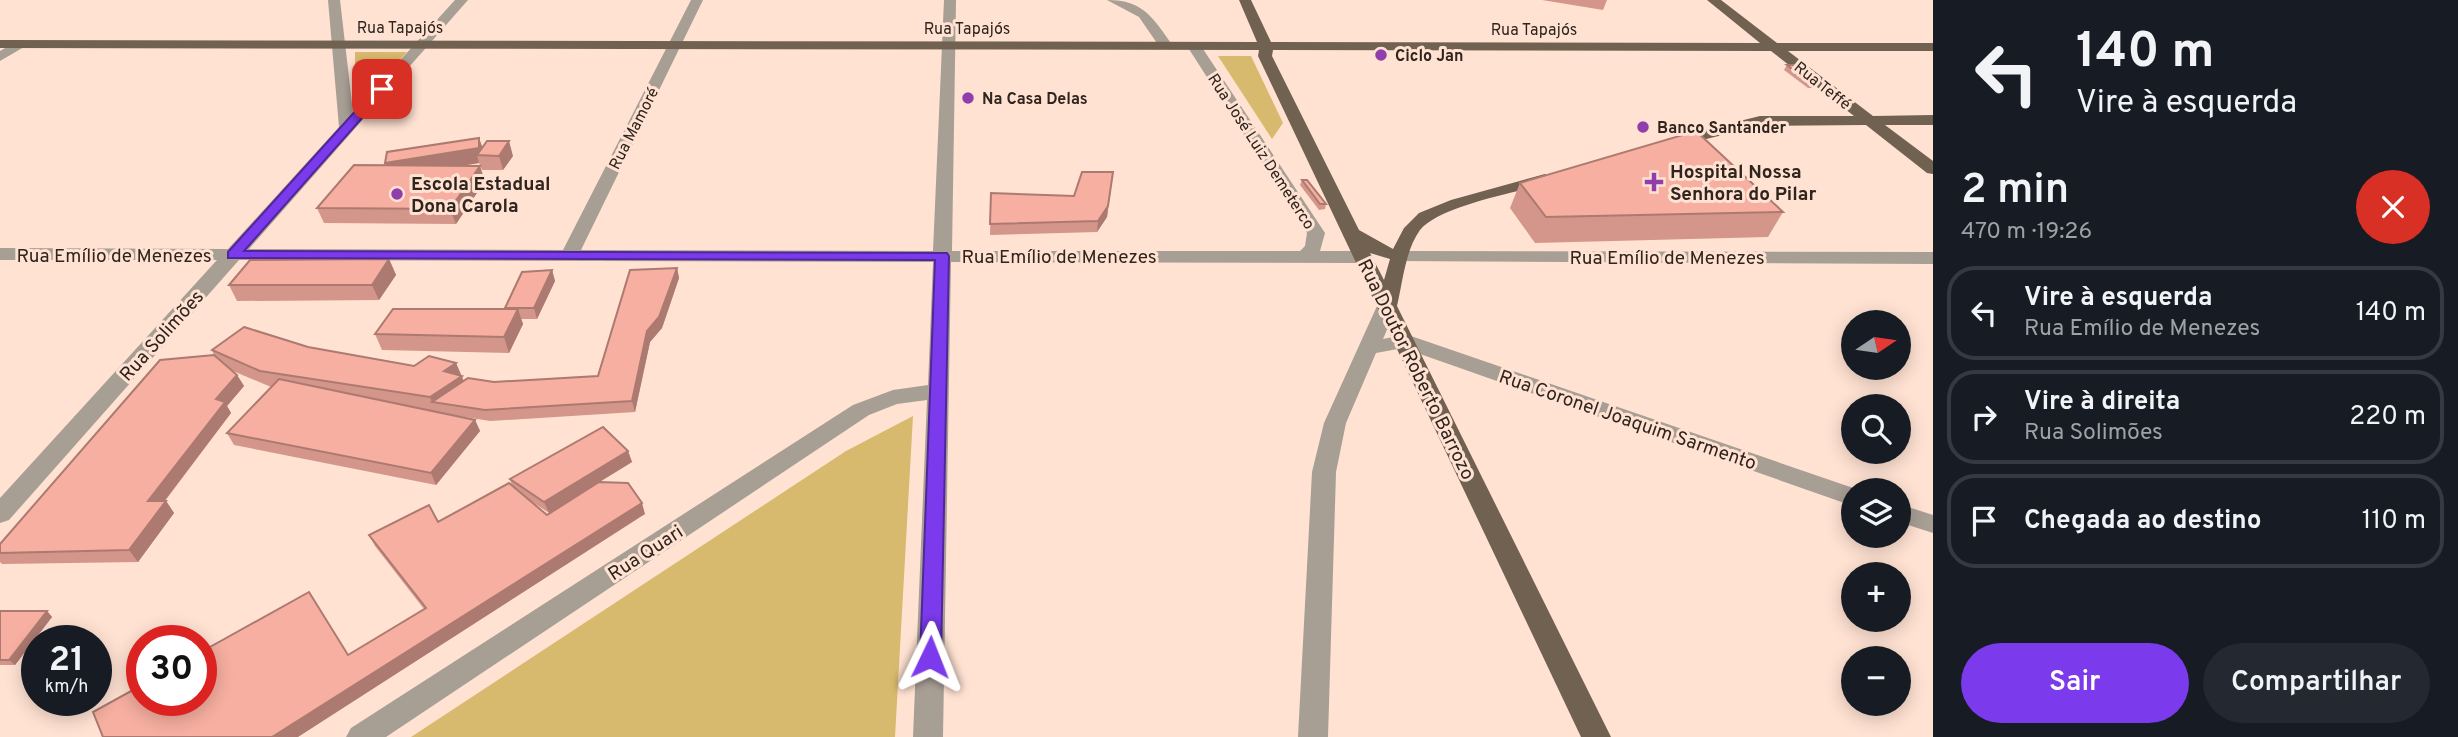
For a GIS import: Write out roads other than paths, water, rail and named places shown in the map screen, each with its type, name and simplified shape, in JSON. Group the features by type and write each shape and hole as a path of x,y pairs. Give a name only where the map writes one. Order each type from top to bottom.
{"main road":[{"name":"Rua Doutor Roberto Barrozo","path":"1245,0 1266,46 1265,56 1597,737"},
{"name":"Rua Teffé","path":"1713,0 1933,169"},
{"name":"Rua Tapajós","path":"0,44 1933,47"},
{"path":"1653,148 1753,122 1933,120"},
{"path":"1387,306 1411,231 1424,217 1563,174"},
{"path":"1351,232 1376,249 1401,257"}],"street":[{"path":"334,0 341,45 347,128"},
{"name":"Rua Solimões","path":"0,514 462,0"},
{"name":"Rua Mamoré","path":"569,256 697,0"},
{"path":"928,737 950,0"},
{"path":"1113,0 1144,14 1166,46"},
{"path":"0,57 19,44"},
{"name":"Rua José Luiz Demeterco","path":"1194,46 1316,233 1314,247 1305,257"},
{"name":"Rua Emílio de Menezes","path":"0,254 1363,257"},
{"name":"Rua Emílio de Menezes","path":"1401,257 1933,258"},
{"path":"1312,737 1324,472 1335,423 1387,306"},
{"path":"1368,348 1404,341"},
{"name":"Rua Coronel Joaquim Sarmento","path":"1404,341 1841,493"},
{"name":"Rua Quari","path":"361,737 861,410 877,401 893,397 938,391"},
{"path":"1911,517 1933,524"}],"place":[{"name":"Ciclo Jan","path":"1381,55"},
{"name":"Na Casa Delas","path":"968,98"},
{"name":"Banco Santander","path":"1643,127"},
{"name":"Hospital Nossa Senhora do Pilar","path":"1654,182"},
{"name":"Escola Estadual Dona Carola","path":"397,194"}]}
